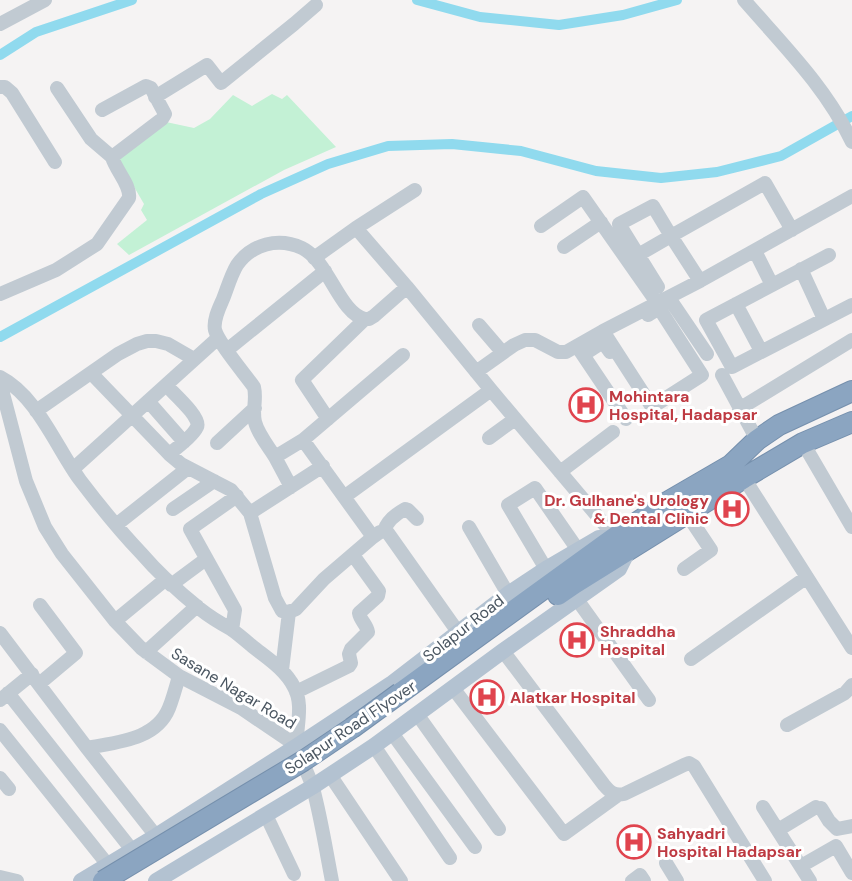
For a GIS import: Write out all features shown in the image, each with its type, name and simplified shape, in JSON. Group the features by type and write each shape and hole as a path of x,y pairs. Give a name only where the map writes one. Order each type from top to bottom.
{"highway":[{"name":"Solapur Road","path":"622,544 687,514 737,471 757,440 779,426 852,391"},
{"path":"737,471 761,448 852,404"},
{"name":"Solapur Road","path":"622,544 669,501 852,422"},
{"name":"Solapur Road Flyover","path":"129,881 310,772 360,739 574,584 622,544"},
{"name":"Solapur Road Flyover","path":"106,873 303,761 352,728 408,704"}],"main road":[{"name":"Solapur Road","path":"81,881 106,873 132,850 391,684 508,594 546,569 599,538 622,544 619,569 453,687 408,704 392,733 374,746 312,787 156,881"}],"street":[{"path":"0,24 24,5 45,0"},
{"path":"746,3 793,55 837,114 850,137"},
{"path":"155,97 207,65 221,83 316,5"},
{"path":"102,110 146,86 151,88 165,114 112,158"},
{"path":"0,87 5,87 12,93 55,162"},
{"path":"0,294 56,270 97,244 130,195 112,158 91,140 57,88"},
{"path":"638,255 765,183 792,230"},
{"path":"314,258 415,189"},
{"path":"580,351 663,301 852,196"},
{"path":"541,226 583,197 707,354"},
{"path":"658,287 619,224 653,206 700,281"},
{"path":"564,247 601,222"},
{"path":"356,228 622,544"},
{"path":"291,487 255,424 254,387 218,338 214,327 237,266 250,251 264,244 282,242 303,249 325,271 348,307 359,318 364,319 374,316 407,287"},
{"path":"755,251 772,285"},
{"path":"829,255 706,320 732,367 852,305"},
{"path":"801,269 824,319"},
{"path":"227,350 325,271"},
{"path":"736,304 761,351"},
{"path":"659,308 702,375 651,407 605,335 659,308"},
{"path":"328,419 302,381 364,319"},
{"path":"479,325 503,353"},
{"path":"73,469 218,338"},
{"path":"476,372 514,345 525,340 535,340 558,352 580,351 603,342 646,410"},
{"path":"740,409 852,340"},
{"path":"36,411 118,354 137,344 156,341 168,344 194,358"},
{"path":"580,351 626,419"},
{"path":"275,457 303,440 403,355"},
{"path":"91,373 168,454 188,468 231,490 237,496 250,513 275,598 282,611 289,612 296,609 324,579 379,534 389,521 405,509 417,519"},
{"path":"722,375 757,440"},
{"path":"0,380 11,383 19,390 36,411 73,469 116,525 168,582 282,670 296,692 299,712 297,746 312,787 332,881"},
{"name":"Sasane Nagar Road","path":"0,380 3,409 26,481 45,526 62,554 115,621 146,652 179,676 241,708 297,746"},
{"path":"166,385 198,420 197,428 168,454"},
{"path":"344,497 491,390"},
{"path":"148,401 184,442"},
{"path":"217,443 255,408"},
{"path":"489,438 515,419"},
{"path":"560,472 612,432"},
{"path":"303,440 344,497 379,534"},
{"path":"803,443 852,527"},
{"path":"250,513 323,466"},
{"path":"116,525 188,468"},
{"path":"737,471 852,648"},
{"path":"173,509 214,481"},
{"path":"546,569 508,505 535,488 578,550"},
{"path":"232,630 235,610 190,529 237,496"},
{"path":"684,569 711,550 687,514"},
{"path":"469,527 508,594"},
{"path":"379,534 388,533 458,632"},
{"path":"296,692 349,666 351,649 368,632 359,613 378,596 379,591 353,555"},
{"path":"115,621 168,582 206,559"},
{"path":"691,659 807,577"},
{"path":"576,598 649,699"},
{"path":"40,605 76,653 4,697 132,850"},
{"path":"146,652 197,606"},
{"path":"282,670 289,612"},
{"path":"0,633 156,836"},
{"path":"503,651 611,793 624,794 688,763 694,766 765,881"},
{"path":"87,748 124,741 148,733 160,723 169,710 179,676"},
{"path":"787,725 845,693 852,685"},
{"path":"453,687 564,834 618,795"},
{"path":"408,704 499,828"},
{"path":"0,730 106,873"},
{"path":"392,733 475,847"},
{"path":"374,746 450,858"},
{"path":"330,775 402,881"},
{"path":"764,807 810,881"},
{"path":"778,830 819,808 837,829 852,826"},
{"path":"266,815 294,874"},
{"path":"801,866 836,846 852,873 839,881"},
{"path":"666,863 677,881"},
{"path":"632,881 640,875 644,881"},
{"path":"0,877 18,881"}],"green space":[{"path":"272,94 282,99 287,95 336,147 284,170 129,255 117,244 147,220 141,210 144,204 119,161 119,157 166,122 194,128 210,119 233,95 252,106"}],"waterway":[{"path":"0,55 36,32 132,0"},
{"path":"417,0 480,17 559,25 623,15 677,0"},
{"path":"0,337 261,194 328,164 388,146 452,144 521,151 596,171 661,178 717,172 781,156 852,116"}],"place":[{"name":"Mohintara Hospital, Hadapsar","path":"586,405"},
{"name":"Dr. Gulhane's Urology & Dental Clinic","path":"732,509"},
{"name":"Shraddha Hospital","path":"577,640"},
{"name":"Alatkar Hospital","path":"487,697"},
{"name":"Sahyadri Hospital Hadapsar","path":"634,842"}]}
